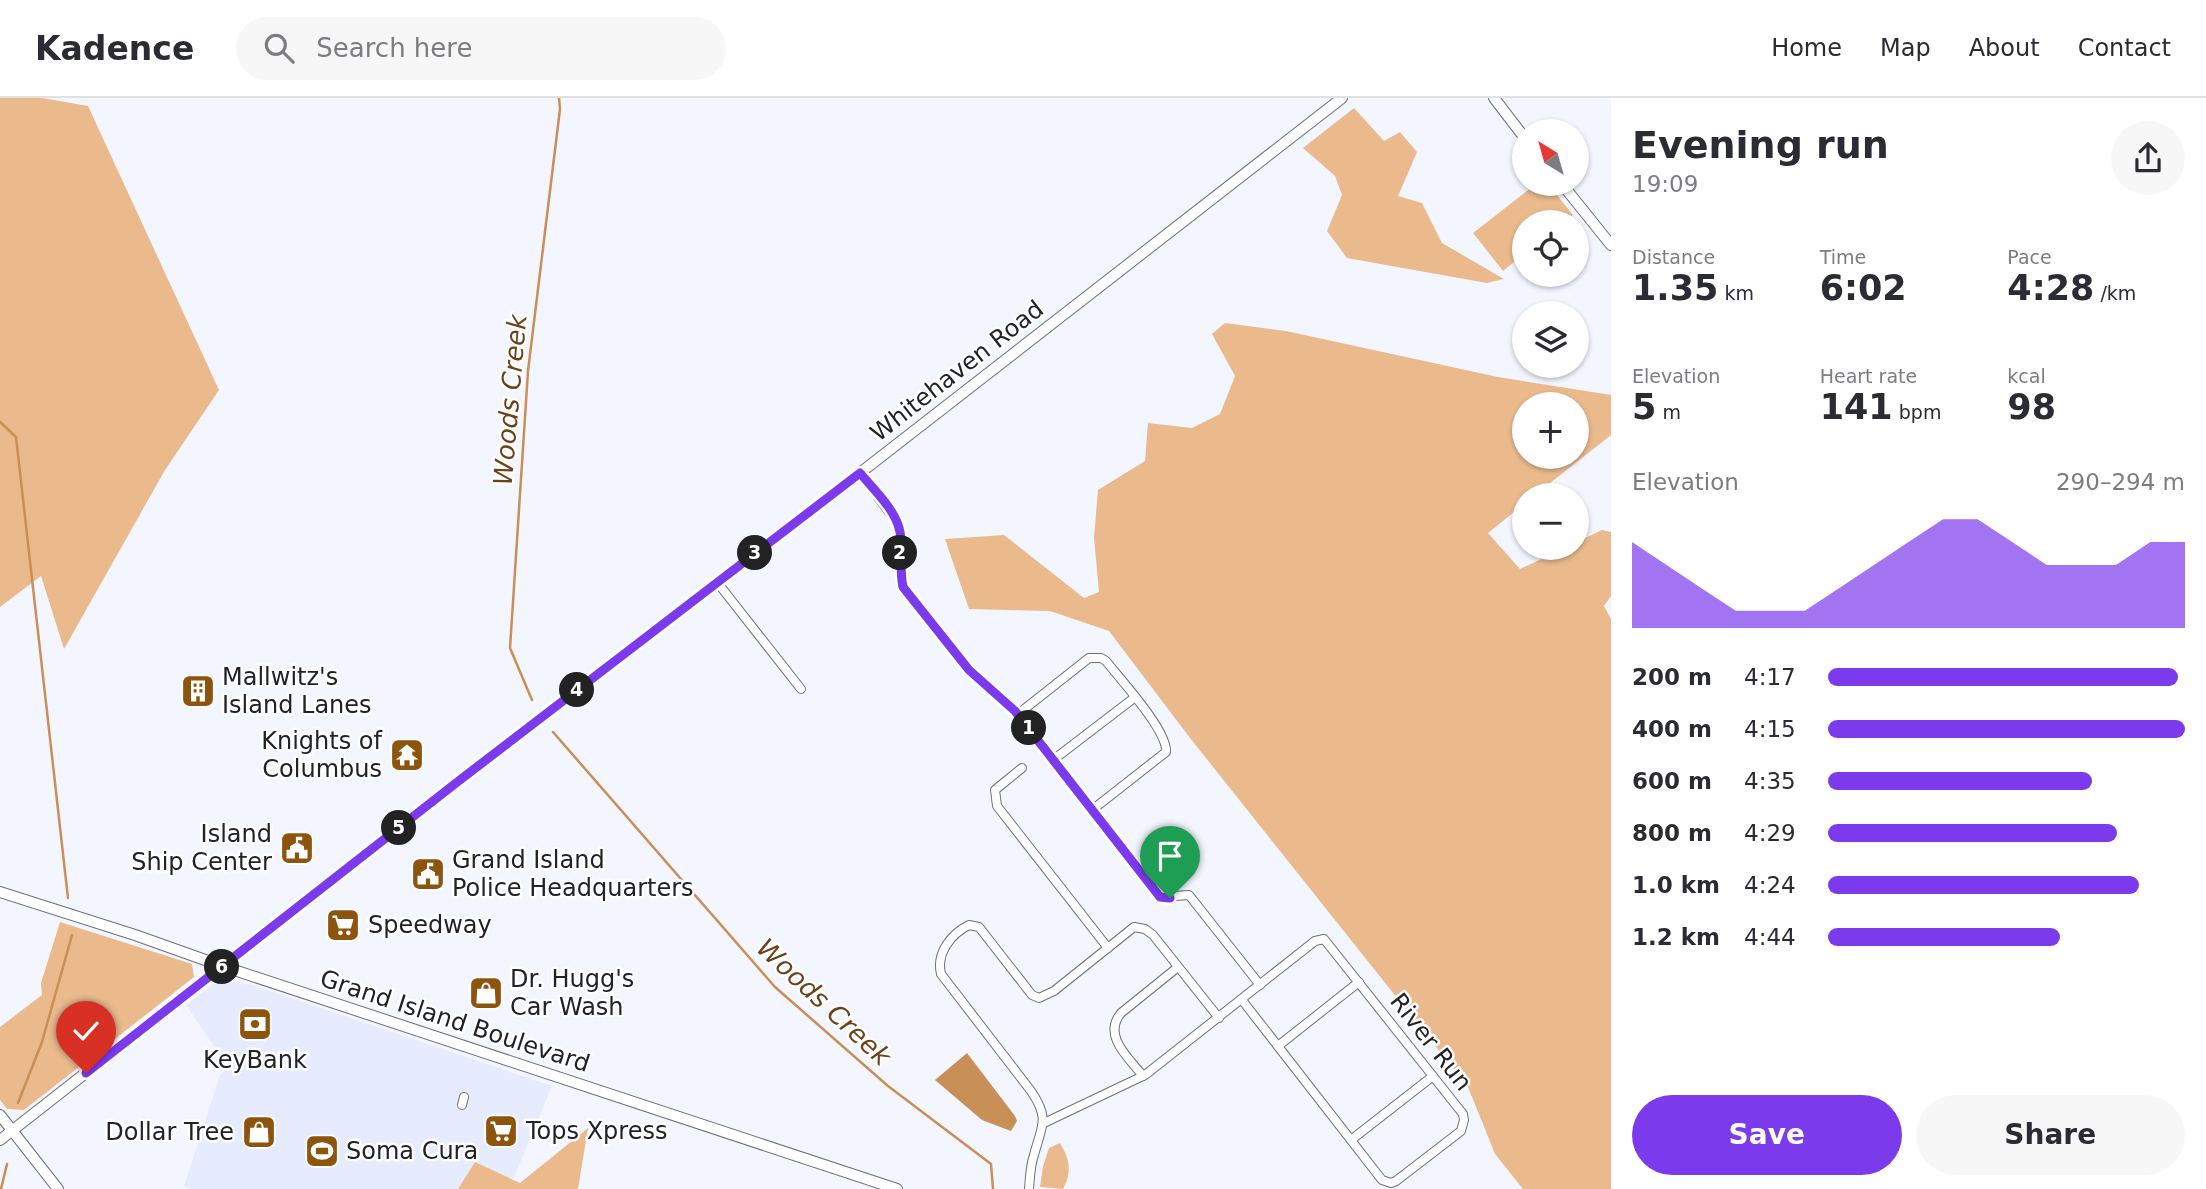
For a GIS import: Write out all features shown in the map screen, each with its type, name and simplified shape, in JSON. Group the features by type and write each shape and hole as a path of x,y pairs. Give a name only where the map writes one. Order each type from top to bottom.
{"street":[{"name":"Whitehaven Road","path":"0,1140 1342,98"},
{"path":"1493,98 1512,122"},
{"path":"1572,196 1611,245"},
{"path":"860,473 898,524 903,587 969,670 1018,714 1160,897 1165,899 1189,895 1260,985"},
{"path":"717,582 801,689"},
{"path":"1018,714 1089,658 1106,661 1164,739 1166,752 1092,810"},
{"path":"1053,760 1134,698"},
{"path":"1021,768 995,790 997,806 1108,948"},
{"name":"Grand Island Boulevard","path":"0,892 897,1189"},
{"path":"1029,1189 1034,1155 1044,1123 1043,1112 1031,1091 941,974 941,958 954,935 969,925 979,927 1032,995 1039,998 1054,991 1133,927 1141,927 1153,935 1219,1018"},
{"name":"River Run","path":"1044,1123 1143,1076 1315,941 1324,939 1463,1114 1461,1130 1391,1183 1382,1180 1242,1000"},
{"path":"1143,1076 1115,1041 1115,1022 1121,1013 1178,967"},
{"path":"1278,1046 1359,982"},
{"path":"1351,1140 1433,1076"},
{"path":"0,1115 58,1189"}],"shaded area":[{"path":"0,98 42,98 88,106 219,390 165,470 64,649 41,576 0,607"},
{"path":"1354,108 1384,141 1400,132 1417,152 1398,196 1422,203 1442,243 1504,279 1487,283 1347,258 1327,231 1342,195 1335,176 1303,148"},
{"path":"1521,196 1558,196 1569,210 1512,210 1512,264 1503,271 1473,233"},
{"path":"1225,323 1286,331 1498,377 1611,395 1611,435 1589,452 1589,392 1512,392 1512,469 1568,469 1550,483 1512,483 1512,514 1488,533 1520,569 1539,560 1589,560 1589,536 1602,530 1611,532 1611,596 1604,606 1611,619 1611,1189 1523,1189 1495,1154 1468,1087 1190,738 1109,631 1050,611 969,609 945,539 1004,535 1084,598 1099,592 1094,538 1098,490 1145,461 1148,423 1192,428 1220,414 1235,376 1212,334"},
{"path":"60,922 192,964 194,977 24,1110 7,1109 0,1100 0,1027 42,995 41,983"},
{"path":"220,979 252,985 552,1086 513,1180 475,1163 458,1189 192,1189 184,1186 220,1075 228,1067 186,1005"},
{"path":"967,1053 1015,1116 1017,1121 1011,1131 982,1120 935,1080"},
{"path":"588,1128 578,1189 458,1189 475,1162 520,1183"},
{"path":"1060,1143 1069,1166 1066,1183 1063,1189 1040,1187 1049,1148"}],"waterway":[{"name":"Woods Creek","path":"532,700 510,648 528,371 560,109 559,98"},
{"path":"0,422 16,437 68,898"},
{"name":"Woods Creek","path":"553,732 775,987 888,1086 991,1164 993,1189"},
{"path":"18,1103 42,1042 72,935"},
{"path":"1,1189 7,1164"}],"place":[{"name":"Mallwitz's Island Lanes","path":"198,691"},
{"name":"Knights of Columbus","path":"407,755"},
{"name":"Island Ship Center","path":"297,848"},
{"name":"Grand Island Police Headquarters","path":"428,874"},
{"name":"Speedway","path":"343,925"},
{"name":"Dr. Hugg's Car Wash","path":"486,993"},
{"name":"KeyBank","path":"255,1024"},
{"name":"Tops Xpress","path":"501,1131"},
{"name":"Dollar Tree","path":"259,1132"},
{"name":"Soma Cura","path":"322,1151"}],"route":[{"path":"86,1073 456,783 860,473 898,524 903,587 948,647 969,670 1015,711 1160,897 1170,898"}]}
